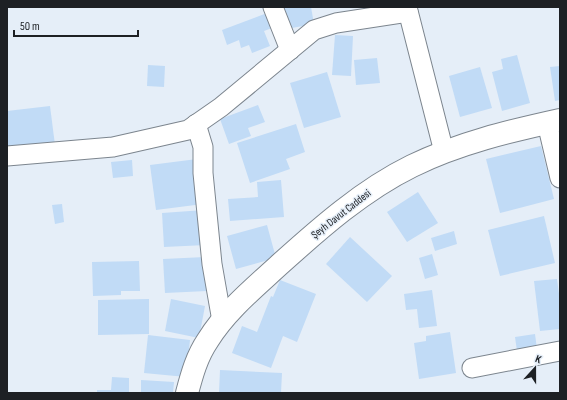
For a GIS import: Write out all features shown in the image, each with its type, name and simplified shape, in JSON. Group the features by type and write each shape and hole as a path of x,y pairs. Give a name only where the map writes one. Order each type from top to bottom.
{"street":[{"path":"273,7 290,50"},
{"path":"7,156 113,146 188,130 221,107 314,30 336,23 407,9 444,152"},
{"path":"553,121 560,178"},
{"name":"Şeyh Davut Caddesi","path":"187,393 198,358 208,340 222,321 258,284 337,214 394,176 444,152 464,145 553,121"},
{"path":"196,124 203,147 203,173 212,264 222,321"},
{"path":"472,368 560,351"}],"building":[{"path":"278,7 311,7 314,24 286,29"},
{"path":"267,13 272,28 264,31 270,46 252,53 249,45 241,48 239,40 227,45 222,30"},
{"path":"335,35 353,36 351,76 332,75"},
{"path":"517,55 530,103 502,111 492,72 503,69 501,59"},
{"path":"377,58 380,83 356,85 354,60"},
{"path":"148,65 165,66 164,87 147,86"},
{"path":"560,66 560,100 555,101 550,67"},
{"path":"480,67 492,108 460,117 449,76"},
{"path":"327,72 341,117 304,128 290,83"},
{"path":"258,105 265,122 248,128 251,136 229,144 220,119"},
{"path":"50,106 55,145 7,150 7,111"},
{"path":"296,124 305,152 286,159 290,169 250,183 237,143"},
{"path":"541,146 554,199 500,213 486,159"},
{"path":"197,159 203,204 156,210 150,165"},
{"path":"132,160 133,176 113,178 111,162"},
{"path":"281,180 284,217 230,221 228,199 258,197 257,182"},
{"path":"418,192 438,223 407,242 387,212"},
{"path":"62,204 64,222 55,224 52,205"},
{"path":"204,210 206,245 164,247 162,213"},
{"path":"544,216 555,263 500,276 488,230"},
{"path":"267,225 276,258 236,269 227,236"},
{"path":"454,231 457,244 435,251 431,238"},
{"path":"350,237 392,276 367,302 326,264"},
{"path":"432,254 438,275 425,279 419,258"},
{"path":"205,257 207,291 165,293 163,259"},
{"path":"139,261 140,291 121,291 121,295 93,296 92,262"},
{"path":"557,279 560,301 560,329 540,331 534,281"},
{"path":"280,280 316,294 297,342 283,336 271,368 232,353 242,326 257,332 271,296 273,297"},
{"path":"432,290 437,326 419,328 417,309 406,310 404,294"},
{"path":"149,299 149,334 98,335 98,300"},
{"path":"171,299 205,306 199,338 165,331"},
{"path":"450,332 456,373 419,379 414,343 426,341 426,336"},
{"path":"535,334 537,349 517,351 515,337"},
{"path":"148,335 190,340 186,377 144,373"},
{"path":"220,370 282,373 281,393 219,393"},
{"path":"112,377 129,378 129,393 97,393 97,390 111,390"},
{"path":"141,380 174,382 173,393 141,393"}]}
